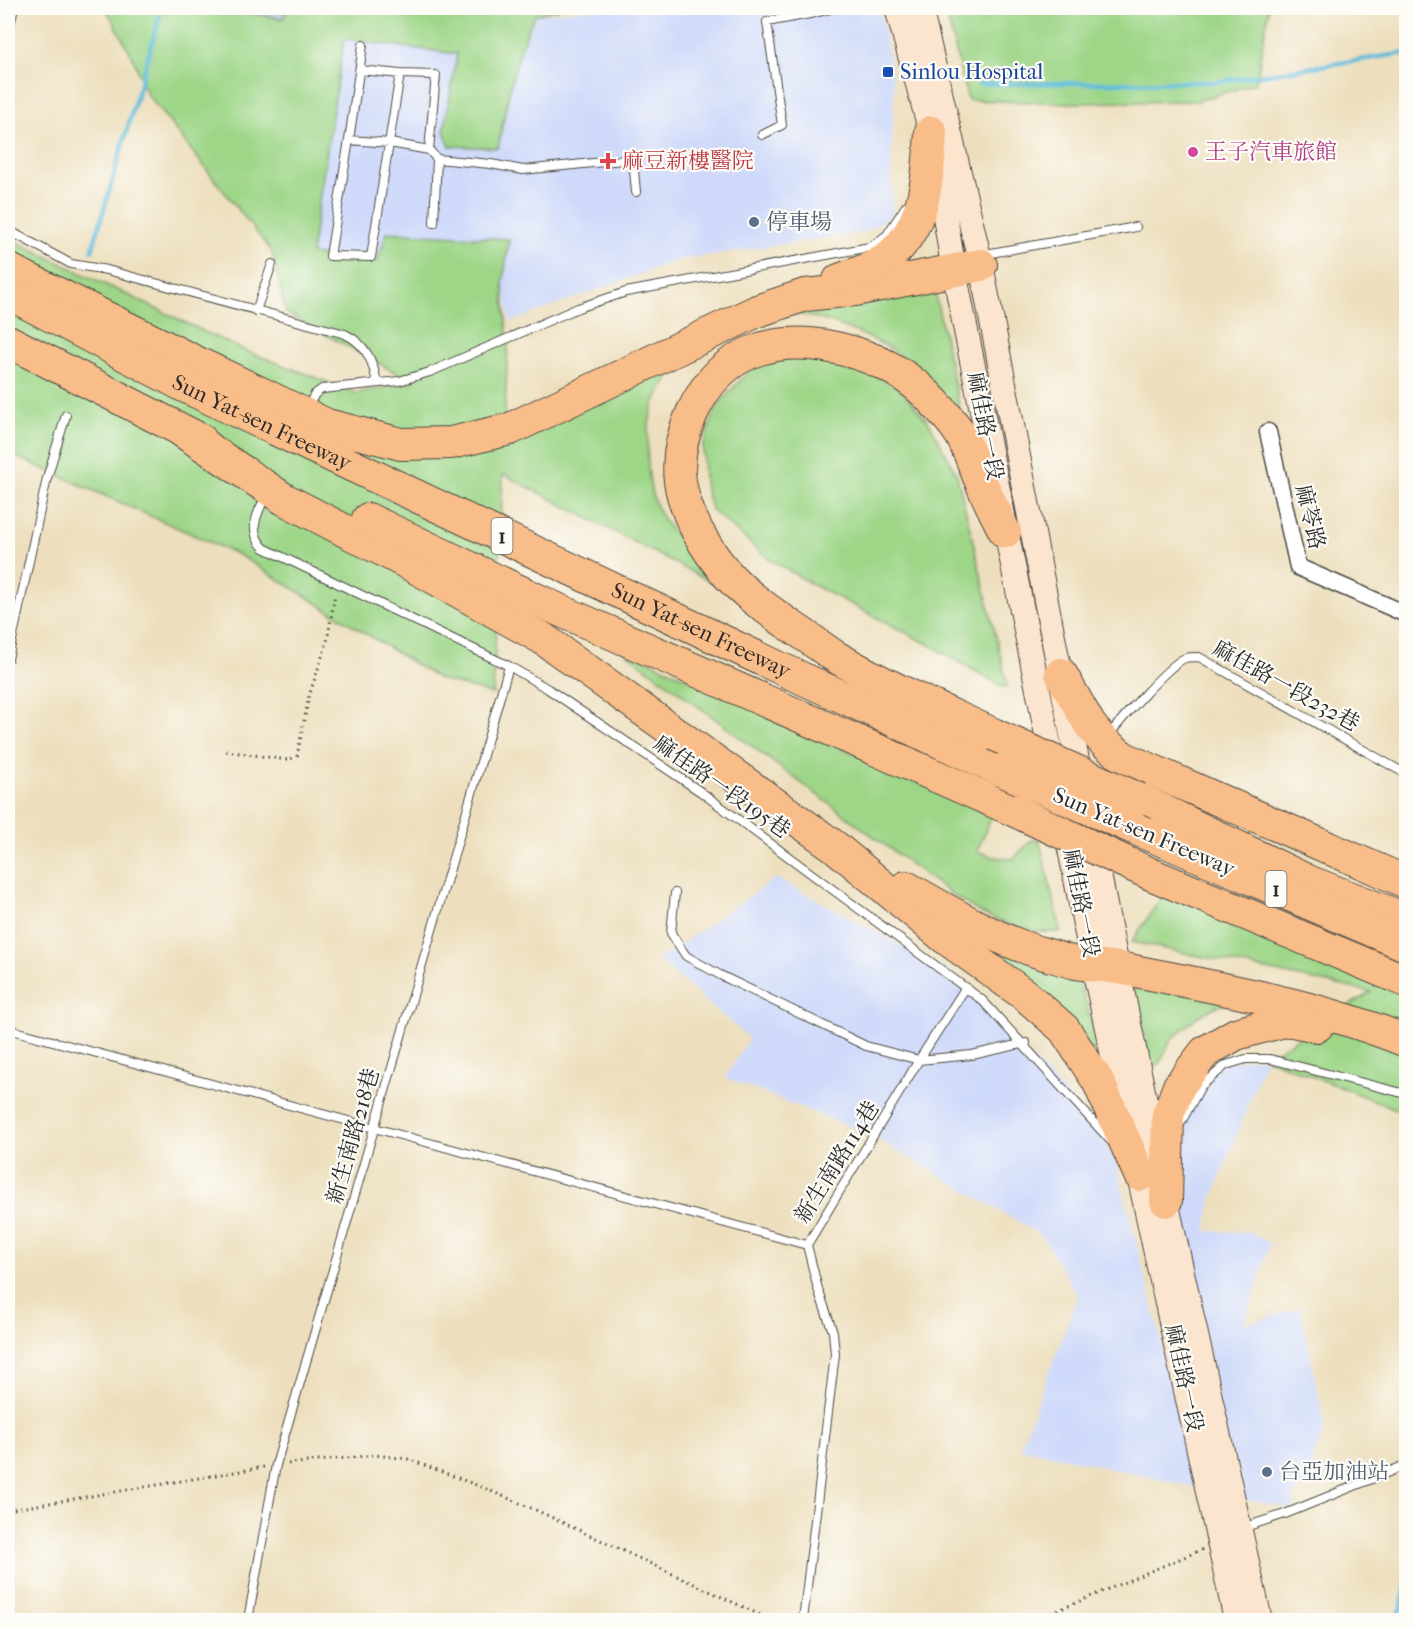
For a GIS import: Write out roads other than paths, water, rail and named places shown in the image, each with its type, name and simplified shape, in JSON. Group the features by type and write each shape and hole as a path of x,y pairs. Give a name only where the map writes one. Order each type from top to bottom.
{"highway":[{"path":"8,269 327,425 401,444 451,442 510,429 757,311 805,295 885,260 906,237 920,212 927,188 931,132"},
{"path":"805,295 855,290 972,264"},
{"name":"Sun Yat-sen Freeway","path":"8,293 186,387 784,670 1001,770 1407,945"},
{"name":"Sun Yat-sen Freeway","path":"8,341 182,431 559,610 1013,810 1153,875 1407,981"},
{"path":"1005,532 960,433 933,401 907,377 870,357 827,344 793,342 768,346 748,353 724,368 701,394 685,429 679,455 680,482 690,516 706,545 729,576 769,611 836,656 903,692 1139,799 1310,882 1407,919"},
{"path":"182,431 284,499 411,565 542,638 834,846 944,937 1025,995 1064,1029 1098,1081 1140,1175"},
{"path":"1061,674 1090,725 1124,758 1407,882"},
{"path":"834,846 964,920 1039,952 1077,963 1105,966 1276,1001 1362,1023 1407,1042"},
{"path":"1166,1201 1168,1115 1179,1086 1205,1052 1236,1034 1288,1020 1407,1042"}],"main road":[{"name":"麻佳路一段","path":"897,8 931,132 972,264 1005,532 1055,767 1166,1201 1260,1620"},
{"name":"麻佳路一段","path":"920,8 972,264 1061,674 1105,966 1140,1175 1236,1620"}],"street":[{"name":"麻苓路","path":"1268,432 1298,567 1407,614"}],"lane":[{"path":"8,33 14,8"},
{"path":"762,135 783,125 767,22 815,14 834,8"},
{"path":"363,45 330,256 371,257 400,74"},
{"path":"360,70 436,75 429,150"},
{"path":"311,401 322,389 399,381 430,372 578,309 626,292 870,247 887,235 919,184 931,132"},
{"path":"349,140 390,143 429,150 437,159 491,164 523,170 633,159 636,192"},
{"path":"434,223 437,159"},
{"path":"972,264 1136,227"},
{"path":"8,230 71,264 107,270 337,331 352,337 366,350 377,383"},
{"path":"256,311 272,264"},
{"path":"8,659 47,478 66,415"},
{"name":"麻佳路一段195巷","path":"265,498 254,528 259,543 264,548 509,666 548,689 701,792 966,987 995,1013 1140,1175"},
{"name":"麻佳路一段232巷","path":"1104,741 1129,711 1172,668 1185,658 1199,657 1407,774"},
{"name":"新生南路218巷","path":"248,1620 276,1465 509,666"},
{"path":"675,893 671,933 686,956 866,1046 919,1060 972,1055 1027,1043"},
{"name":"新生南路114巷","path":"803,1620 836,1354 833,1332 818,1289 807,1245 966,987"},
{"path":"8,1029 807,1245"},
{"path":"1166,1201 1179,1125 1201,1086 1226,1065 1246,1059 1270,1059 1407,1094"},
{"path":"1238,1529 1285,1514 1407,1465"}],"waterway":[{"path":"92,251 162,8"},
{"path":"979,84 1215,82 1406,53"},
{"path":"1398,1620 1406,1588"}],"place":[{"name":"Sinlou Hospital","path":"888,72"},
{"name":"王子汽車旅館","path":"1193,152"},
{"name":"麻豆新樓醫院","path":"608,161"},
{"name":"停車場","path":"754,222"},
{"name":"台亞加油站","path":"1267,1472"}]}
